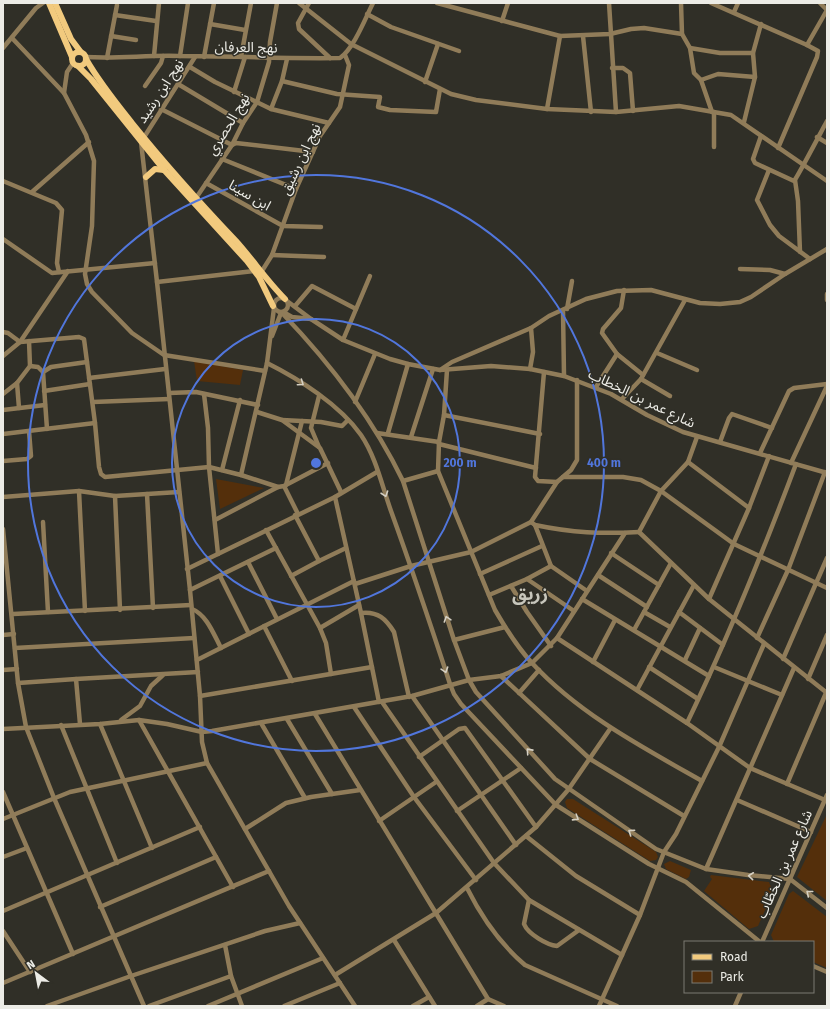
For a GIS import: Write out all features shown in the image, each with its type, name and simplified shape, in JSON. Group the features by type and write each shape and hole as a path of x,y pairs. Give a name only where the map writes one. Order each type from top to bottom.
{"main road":[{"path":"49,3 74,62 92,79 142,139 262,271 272,286 286,300"},
{"path":"55,3 70,39 86,58 165,171 254,271 274,307"},
{"path":"74,62 76,52 80,51"},
{"path":"74,62 83,65 86,58"},
{"path":"146,177 156,168 165,171"}],"street":[{"path":"3,48 36,8 43,3"},
{"path":"154,56 156,21 159,3"},
{"path":"180,56 188,3"},
{"path":"204,57 214,3"},
{"path":"234,92 243,57 245,30 251,3"},
{"name":"نهج الحصري","path":"196,198 232,145 243,122 257,102 270,58 270,42 277,3"},
{"path":"299,3 351,44 451,94 476,100 547,109 616,112 679,106 731,115 744,122 761,136 827,181"},
{"path":"309,3 298,23 299,29 330,58"},
{"path":"345,55 373,3"},
{"path":"437,3 560,36 610,34 644,28 682,34"},
{"path":"502,21 508,3"},
{"path":"609,3 616,112"},
{"path":"681,3 682,34 690,48 694,72 701,80 713,112 714,148"},
{"path":"711,3 816,49 817,57 778,148"},
{"path":"734,12 738,3"},
{"path":"807,45 827,10 820,3"},
{"path":"106,58 117,5"},
{"path":"367,14 392,27 459,51"},
{"path":"115,15 156,21"},
{"path":"210,24 245,30"},
{"path":"744,122 754,76 753,53 761,24"},
{"path":"111,36 136,40"},
{"path":"547,109 560,36"},
{"path":"583,36 591,112"},
{"path":"12,38 64,93 89,142 94,162 92,226 86,270 87,284 98,300 132,333 164,355 265,371"},
{"path":"425,82 438,44"},
{"path":"690,48 720,54 753,53"},
{"name":"نهج العرفان","path":"86,58 180,56 287,59 340,58 345,55"},
{"name":"نهج ابن رشيق","path":"262,271 272,255 296,189 320,136 340,107 349,65 345,55"},
{"path":"145,86 161,63 163,56"},
{"name":"نهج ابن رشيد","path":"142,139 190,67 195,57"},
{"path":"271,109 282,81 287,59"},
{"path":"64,93 63,87 67,72 74,62"},
{"path":"190,67 234,92 271,109 329,123"},
{"path":"612,68 623,68 630,73 633,111"},
{"path":"701,80 718,74 754,76"},
{"path":"282,81 312,89 344,94 380,97 378,107 390,110 436,112 440,89"},
{"path":"178,84 243,122"},
{"path":"161,109 232,145 236,143 313,152"},
{"path":"800,252 798,200 795,180 802,164 827,121"},
{"path":"761,136 753,159 756,163 769,170 795,180"},
{"path":"817,137 827,144"},
{"path":"142,139 158,282 165,369 192,607 202,732 208,764 300,923 355,1006"},
{"path":"32,192 89,142"},
{"path":"222,158 296,189"},
{"path":"769,170 757,200 770,225 779,236 810,259"},
{"path":"3,181 32,192 58,205 62,210 57,263 59,272"},
{"name":"ابن سينا","path":"206,182 283,226"},
{"path":"283,226 322,227"},
{"path":"3,239 52,273 155,263"},
{"path":"440,370 452,362 531,328 549,316 594,297 624,290 651,290 685,300 720,304 740,302 758,293 785,274 827,249"},
{"path":"272,255 324,257"},
{"path":"740,269 770,270 785,274"},
{"path":"158,282 254,271"},
{"path":"3,356 20,342 68,272"},
{"path":"343,340 370,276"},
{"path":"564,376 565,310 572,282"},
{"path":"295,306 312,286 356,309"},
{"path":"624,290 621,308 601,331 617,354 642,377 670,396"},
{"path":"827,294 827,300"},
{"path":"241,475 257,412 267,363 274,307 278,298 286,300 288,307 282,312 271,337"},
{"name":"شارع عمر بن الخطاب","path":"286,300 343,340 375,354 408,364 440,370 491,366 530,369 564,376 596,387 668,426 697,437 826,472"},
{"path":"622,400 642,377 657,353 685,300"},
{"path":"274,307 292,317 311,319"},
{"path":"282,312 316,350 377,433 402,482 454,640 469,680 481,698 555,780 664,852 706,869 790,879 827,908"},
{"path":"530,369 533,352 531,328"},
{"path":"3,332 8,333 20,342 82,338 85,341 93,402 99,467 101,474 104,476 209,467 241,475 278,487"},
{"path":"3,394 17,383 30,366 30,341"},
{"path":"657,353 697,370"},
{"path":"355,402 375,354"},
{"path":"596,387 617,354"},
{"path":"43,372 51,367 87,362"},
{"path":"267,363 287,373 319,396 348,420 364,440 411,566 450,684 454,694 461,704 556,805 657,869 686,882 760,941"},
{"path":"388,433 408,364"},
{"path":"30,366 38,367 43,372 48,429"},
{"path":"90,378 165,369"},
{"path":"411,437 433,369"},
{"path":"447,370 444,415 439,443 438,471 489,595 505,627 539,670 610,729 702,781"},
{"path":"544,372 540,434 534,475 536,479 557,482"},
{"path":"197,660 277,619 354,583 411,566 471,552 533,523 557,482 571,470 577,460 577,380"},
{"path":"17,383 19,408"},
{"path":"44,391 90,384"},
{"path":"687,723 710,676 761,558 793,463 827,385 794,388 789,392 760,453"},
{"path":"93,402 169,396 196,392 258,405"},
{"path":"204,394 208,428 209,467 218,554"},
{"path":"319,396 312,421 312,432 341,492"},
{"path":"222,470 240,400"},
{"path":"3,410 45,405"},
{"path":"257,412 282,420 312,421 342,426 348,420"},
{"path":"720,442 732,414 772,428"},
{"path":"444,415 540,434"},
{"path":"282,420 320,448"},
{"path":"302,421 285,486 318,561"},
{"path":"3,434 95,424"},
{"path":"3,461 28,459 31,456 29,431"},
{"path":"377,433 388,433 439,443 536,468"},
{"path":"639,532 661,491 688,462 697,437"},
{"path":"709,599 734,544 769,456"},
{"path":"688,462 749,508"},
{"path":"215,520 328,463"},
{"path":"402,482 438,471"},
{"path":"187,569 334,497 377,472"},
{"path":"757,638 788,570 826,472"},
{"path":"563,477 633,477 649,483 734,544 827,588"},
{"path":"3,497 79,491 114,496 179,492"},
{"path":"79,491 85,611"},
{"path":"147,494 153,608"},
{"path":"114,496 120,610"},
{"path":"334,497 381,702 494,863 529,900 622,956"},
{"path":"43,522 48,612"},
{"path":"533,523 573,532 639,532 709,599 826,693 786,784"},
{"path":"533,523 551,566 587,591"},
{"path":"3,529 18,683 26,727 54,798 144,1006"},
{"path":"266,530 320,628 327,649 331,674"},
{"path":"3,729 100,724 139,720 167,724 202,732 261,724 410,697 450,684 501,676 532,663 551,646 624,533"},
{"path":"480,574 542,546"},
{"path":"190,590 276,548"},
{"path":"291,576 346,548"},
{"path":"611,553 659,585"},
{"path":"783,659 827,558"},
{"path":"248,562 277,619"},
{"path":"634,630 671,563"},
{"path":"489,595 527,579 551,566"},
{"path":"598,575 647,607"},
{"path":"220,576 249,634"},
{"path":"527,579 574,611"},
{"path":"637,690 694,585"},
{"path":"511,586 551,646"},
{"path":"582,598 615,620 710,676"},
{"path":"320,628 359,605"},
{"path":"12,614 192,607 205,620 221,648"},
{"path":"361,614 370,612 378,614 389,624 394,632 410,697 516,845"},
{"path":"644,612 670,627"},
{"path":"679,612 723,645"},
{"path":"593,662 615,620"},
{"path":"264,626 292,681"},
{"path":"454,640 505,627"},
{"path":"685,660 700,628"},
{"path":"3,635 14,634"},
{"path":"808,679 827,635"},
{"path":"15,648 194,638"},
{"path":"557,638 687,723 750,768 786,784 826,797"},
{"path":"599,1006 640,915 664,852 719,747 764,644"},
{"path":"200,696 372,667"},
{"path":"650,667 698,699"},
{"path":"714,667 782,696"},
{"path":"706,869 794,668"},
{"path":"3,670 17,670"},
{"path":"519,693 539,670"},
{"path":"18,683 198,672"},
{"path":"120,721 140,706 151,686 163,675"},
{"path":"501,676 590,759 684,816"},
{"path":"76,680 80,724"},
{"path":"354,707 414,797 476,880"},
{"path":"315,714 488,999 504,1006"},
{"path":"287,719 332,794"},
{"path":"139,720 233,887"},
{"path":"100,724 123,782 152,848"},
{"path":"261,724 305,798"},
{"path":"61,725 88,788 117,863"},
{"path":"419,757 442,740 462,728 468,730 502,781 536,827"},
{"path":"335,975 436,913 516,845 536,827 556,805 610,729"},
{"path":"3,819 54,798 88,788 208,764"},
{"path":"457,812 520,768"},
{"path":"379,821 436,782"},
{"path":"245,829 286,803 305,798 360,790"},
{"path":"3,792 73,954"},
{"name":"شارع عمر بن الخطّاب","path":"761,941 826,797"},
{"path":"737,800 810,832"},
{"path":"3,910 200,828"},
{"path":"526,836 576,876 640,915"},
{"path":"3,858 27,848"},
{"path":"100,906 216,857"},
{"path":"3,983 269,871"},
{"path":"467,888 488,926 513,955 525,965 617,1006"},
{"path":"529,900 524,924 529,931 548,943 557,946 578,930"},
{"path":"47,1006 225,944 265,931 300,923"},
{"path":"3,931 30,972"},
{"path":"394,940 435,1006"},
{"path":"225,944 231,976 242,1006"},
{"path":"208,1006 323,958"},
{"path":"814,966 827,972"},
{"path":"149,1006 231,976"},
{"path":"284,1006 340,983"},
{"path":"735,1006 741,993"},
{"path":"413,1006 429,996"},
{"path":"477,1006 488,999"}],"green space":[{"path":"194,361 243,370 240,385 197,381"},
{"path":"216,479 264,488 220,509"},
{"path":"567,799 573,799 656,852 658,857 656,860 650,861 567,808 565,802"},
{"path":"827,814 827,901 797,877"},
{"path":"670,861 691,870 689,877 686,879 666,869 664,864"},
{"path":"711,875 769,882 773,892 758,926 749,929 704,891 712,879 710,877"},
{"path":"793,891 827,917 827,968 814,962 814,941 774,941 771,935 789,894"}],"district":[{"name":"زريق","path":"530,594"}]}
